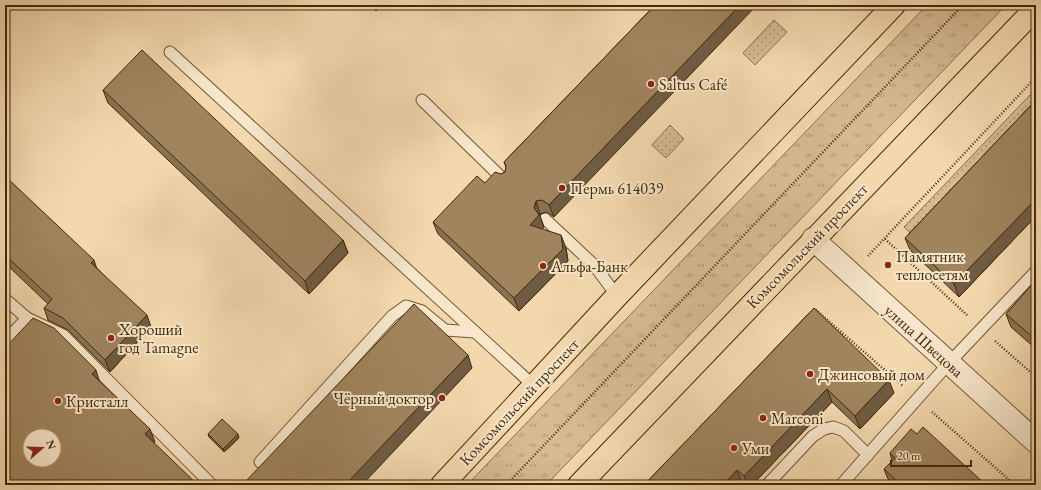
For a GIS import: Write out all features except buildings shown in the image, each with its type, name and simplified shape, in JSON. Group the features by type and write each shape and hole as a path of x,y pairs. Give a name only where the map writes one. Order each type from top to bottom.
{"main road":[{"name":"Комсомольский проспект","path":"442,485 617,296 894,5"},
{"name":"Комсомольский проспект","path":"579,485 813,239 1036,8"}],"street":[{"name":"улица Швецова","path":"813,239 1036,442"}],"lane":[{"path":"170,52 534,386"},
{"path":"422,100 504,180"},
{"path":"545,219 594,265 617,296"},
{"path":"841,485 949,363 1036,271"},
{"path":"5,299 27,318 63,335 212,485"},
{"path":"260,462 392,316 406,306 422,311 445,330 475,332"},
{"path":"5,341 27,318"},
{"path":"767,485 813,436 824,429 833,427 844,431 868,455"}],"path":[{"path":"506,485 963,5"},
{"path":"866,259 1036,77"},
{"path":"885,239 1036,377"},
{"path":"810,315 816,310"}],"green space":[{"path":"927,5 1006,5 546,485 467,485"},
{"path":"774,20 787,32 755,65 743,53"},
{"path":"1030,95 1036,101 911,234 904,227"},
{"path":"670,125 684,139 666,158 652,145"}],"place":[{"name":"Saltus Café","path":"651,84"},
{"name":"Пермь 614039","path":"562,188"},
{"name":"Памятник теплосетям","path":"888,265"},
{"name":"Альфа-Банк","path":"543,266"},
{"name":"Хороший год Tamagne","path":"111,338"},
{"name":"Джинсовый дом","path":"810,374"},
{"name":"Чёрный доктор","path":"442,398"},
{"name":"Кристалл","path":"58,401"},
{"name":"Marconi","path":"763,418"},
{"name":"Уми","path":"734,448"}]}
